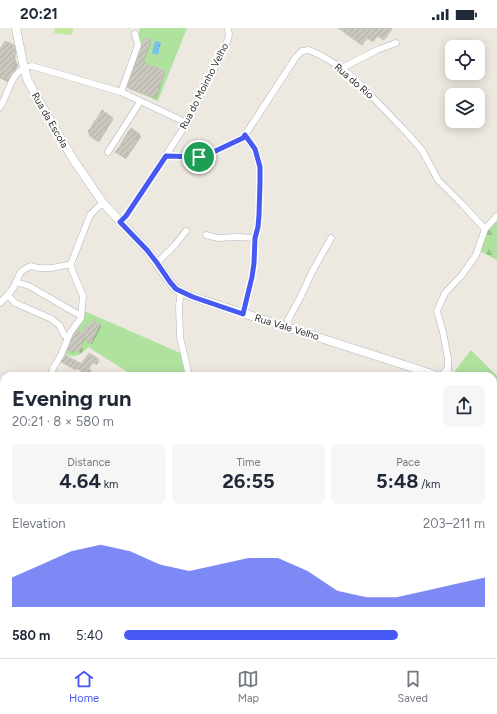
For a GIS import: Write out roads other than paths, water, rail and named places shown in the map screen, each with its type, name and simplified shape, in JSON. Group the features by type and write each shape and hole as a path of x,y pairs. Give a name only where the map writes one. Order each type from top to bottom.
{"street":[{"name":"Rua da Escola","path":"16,28 28,81 73,159 104,203"},
{"name":"Rua do Moinho Velho","path":"120,222 126,216 187,123 226,45 229,35 228,28"},
{"path":"121,92 138,45 136,34"},
{"path":"342,68 377,50 396,43"},
{"name":"Rua do Rio","path":"166,156 199,157 207,155 243,138 296,58 302,51 309,50 342,68 359,83 422,150 438,180 485,229"},
{"path":"0,108 6,93 18,72 24,68 32,66 121,92 187,123"},
{"path":"108,152 140,102"},
{"path":"243,314 254,263 255,238 259,215 260,167 255,149 245,135"},
{"path":"52,372 70,333 81,318 83,296 71,264 90,215 104,203"},
{"name":"Rua Vale Velho","path":"104,203 147,250 176,289 181,292 243,314 426,372"},
{"path":"448,372 448,359 437,311 445,293 462,275 476,255 485,229 497,216"},
{"path":"157,263 175,245 186,230"},
{"path":"206,235 218,238 255,238"},
{"path":"287,327 288,320 331,238"},
{"path":"0,303 8,295 16,282 18,275 25,268 31,266 40,269 53,268 71,264"},
{"path":"16,282 29,286 81,316"},
{"path":"181,292 179,299 180,337 188,372"},
{"path":"8,295 15,303 52,319 60,326 64,335 68,337"},
{"path":"444,372 448,368"}],"water":[{"path":"155,41 161,42 158,55 152,53"}]}
